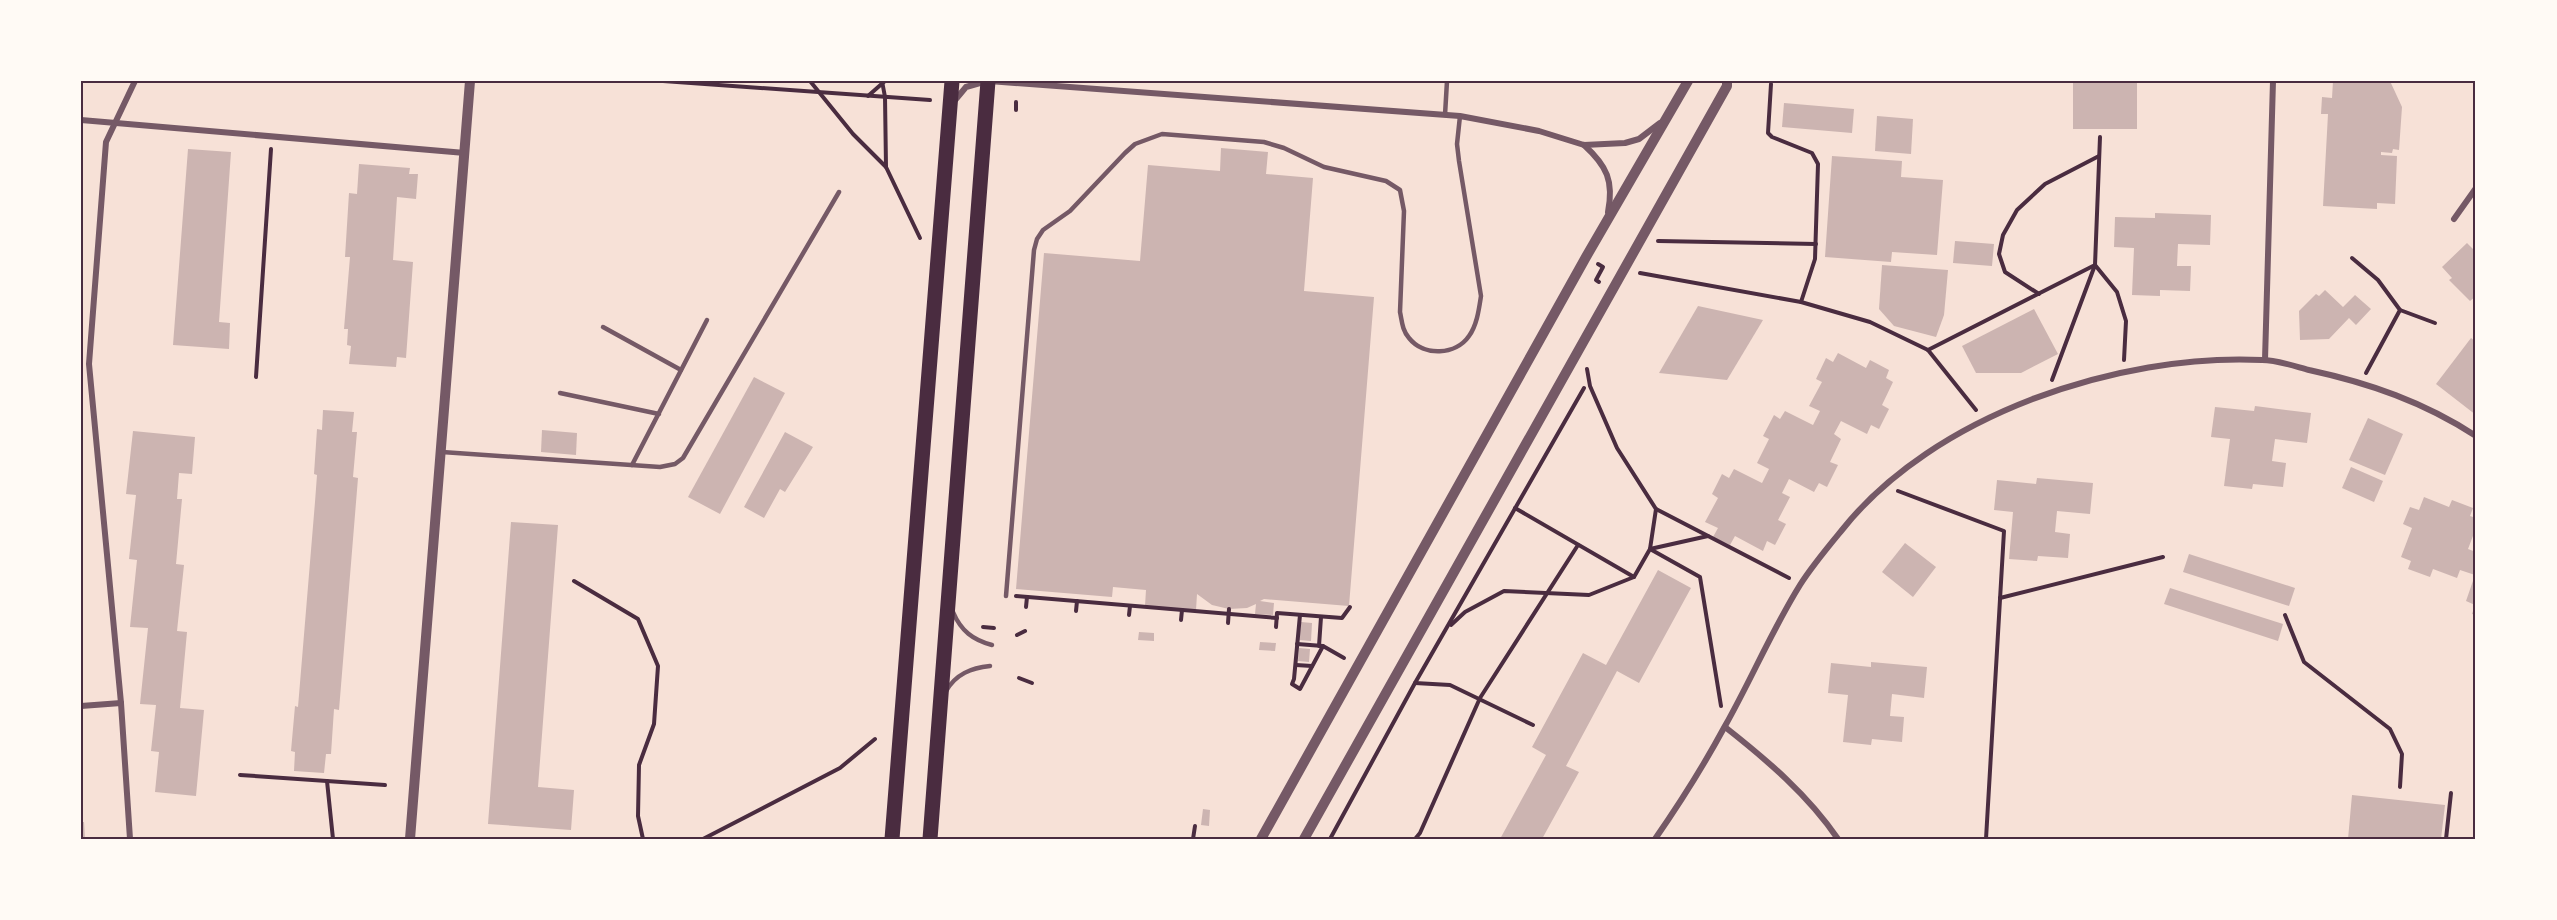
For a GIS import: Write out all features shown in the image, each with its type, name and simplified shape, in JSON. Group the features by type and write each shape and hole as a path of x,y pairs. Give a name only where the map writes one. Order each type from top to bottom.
{"main road":[{"path":"892,839 952,81"},
{"path":"930,839 988,81"}],"street":[{"path":"130,839 121,703 89,364 106,142 135,81"},
{"path":"410,839 470,81"},
{"path":"950,110 958,95 966,87 988,81 1460,116 1539,131 1584,145 1612,145 1639,139 1668,115"},
{"path":"1261,839 1607,219 1688,81"},
{"path":"2265,360 2273,81"},
{"path":"1304,839 1726,82"},
{"path":"81,120 465,153"},
{"path":"1584,145 1603,164 1607,173 1610,201 1607,219"},
{"path":"2454,219 2476,188"},
{"path":"1655,839 1684,798 1725,727 1800,584 1844,527 1884,485 1932,447 1984,420 2088,380 2124,371 2164,364 2265,360 2361,383 2428,408 2476,436"},
{"path":"81,706 121,703"},
{"path":"1725,727 1772,765 1825,820 1839,839"}],"lane":[{"path":"1445,115 1447,81"},
{"path":"1006,596 1034,250 1043,230 1070,212 1125,153 1135,144 1148,138 1162,134 1264,142 1284,148 1324,167 1386,182 1400,190 1404,211 1400,312 1402,326 1410,340 1417,346 1434,351 1451,350 1458,347 1470,335 1477,318 1481,296 1457,144 1460,116"},
{"path":"442,452 660,467 675,464 682,458 839,192"},
{"path":"632,465 707,320"},
{"path":"603,327 681,370"},
{"path":"560,393 659,414"},
{"path":"949,598 956,620 967,634 978,641 992,645"},
{"path":"942,699 953,681 963,673 976,667 990,666"}],"path":[{"path":"663,81 930,100"},
{"path":"810,81 854,134 886,167 920,238"},
{"path":"868,96 883,82"},
{"path":"883,82 886,167"},
{"path":"1771,84 1768,133 1772,137 1812,153 1818,165 1815,259 1801,302"},
{"path":"1016,102 1016,110"},
{"path":"256,377 272,136"},
{"path":"2047,395 2095,265 2100,137"},
{"path":"2039,294 2005,272 1999,254 2003,236 2017,210 2045,184 2100,156"},
{"path":"1658,241 1816,244"},
{"path":"2352,258 2378,280 2400,310 2434,323"},
{"path":"1597,264 1603,267 1596,280 1603,284"},
{"path":"1928,350 2095,265"},
{"path":"2095,265 2117,292 2126,321 2124,371"},
{"path":"1640,273 1801,302 1870,322 1928,350 1984,420"},
{"path":"2361,383 2400,310"},
{"path":"1587,369 1590,386 1617,448 1656,509 1800,584"},
{"path":"1330,839 1415,683 1584,388"},
{"path":"1884,485 2004,531 1986,839"},
{"path":"1515,508 1634,577"},
{"path":"1448,628 1465,612 1504,591 1589,595 1634,577 1650,549 1656,509"},
{"path":"1650,549 1708,536"},
{"path":"1415,839 1420,833 1480,698 1578,545"},
{"path":"1650,549 1700,577 1725,727"},
{"path":"2000,598 2163,557"},
{"path":"574,580 638,619 658,666 654,724 639,765 638,816 643,839"},
{"path":"1068,601 1069,593"},
{"path":"1006,596 1182,610 1229,611 1277,618"},
{"path":"1026,607 1027,597"},
{"path":"1076,611 1077,602"},
{"path":"1129,615 1130,606"},
{"path":"1276,627 1277,613 1342,618 1350,606"},
{"path":"1182,610 1182,620"},
{"path":"1228,623 1229,611"},
{"path":"1300,615 1292,684 1300,689 1321,646 1321,617"},
{"path":"2285,615 2304,662 2390,729 2402,754 2400,787"},
{"path":"982,627 994,628"},
{"path":"1017,635 1024,631"},
{"path":"1297,644 1321,646 1344,658"},
{"path":"1296,665 1312,666"},
{"path":"1415,683 1450,685 1533,725"},
{"path":"703,839 840,768 875,738"},
{"path":"240,775 385,785"},
{"path":"327,781 333,839"},
{"path":"2446,839 2451,793"},
{"path":"1193,839 1195,825"}],"building":[{"path":"2073,81 2137,81 2137,129 2073,129"},
{"path":"2333,81 2390,81 2402,107 2399,150 2393,149 2392,153 2381,152 2381,155 2397,156 2395,204 2377,203 2377,209 2323,206 2328,114 2321,114 2322,97 2332,98"},
{"path":"1784,103 1854,109 1852,133 1782,127"},
{"path":"1877,116 1913,119 1911,154 1875,151"},
{"path":"1221,148 1268,152 1266,174 1313,178 1304,291 1374,297 1349,606 1264,599 1260,601 1274,603 1273,615 1255,614 1256,604 1247,608 1229,609 1212,605 1197,594 1196,610 1145,606 1146,590 1113,587 1112,597 1016,589 1044,253 1140,261 1148,165 1220,171"},
{"path":"188,149 231,152 219,322 230,323 229,349 173,345"},
{"path":"1832,156 1902,161 1901,177 1943,180 1937,255 1892,252 1891,262 1825,257"},
{"path":"359,164 410,168 409,174 418,174 416,199 397,197 393,260 413,262 406,358 397,357 396,367 349,364 351,346 347,345 348,329 344,329 350,257 345,257 349,193 357,194"},
{"path":"2155,213 2211,215 2210,245 2178,244 2177,266 2191,266 2190,291 2160,290 2160,296 2132,295 2134,248 2114,247 2115,217 2155,218"},
{"path":"1955,241 1994,244 1992,266 1953,263"},
{"path":"2467,243 2476,252 2476,296 2470,301 2449,280 2452,278 2442,267"},
{"path":"1882,265 1948,270 1944,315 1936,337 1894,326 1879,309"},
{"path":"2325,290 2343,307 2355,295 2371,309 2356,325 2349,318 2329,339 2300,340 2299,311 2316,294 2319,296"},
{"path":"1698,306 1763,320 1727,380 1659,373"},
{"path":"2034,309 2058,354 2021,373 1976,373 1962,346"},
{"path":"2471,338 2476,342 2476,415 2436,384"},
{"path":"1838,353 1866,368 1870,360 1889,370 1886,378 1893,382 1882,405 1889,409 1879,429 1871,425 1867,434 1841,421 1834,434 1841,439 1830,462 1838,465 1827,487 1819,483 1814,492 1789,479 1782,493 1790,497 1778,520 1786,524 1775,545 1767,541 1763,551 1735,536 1730,545 1713,537 1718,528 1705,522 1718,498 1712,494 1722,474 1729,478 1734,469 1762,483 1769,469 1757,463 1769,439 1763,436 1774,415 1780,419 1785,411 1813,425 1820,411 1809,406 1822,382 1816,379 1826,358 1833,362"},
{"path":"754,377 785,393 720,514 688,497"},
{"path":"2255,406 2311,413 2307,443 2275,439 2272,461 2286,463 2283,487 2253,484 2252,489 2224,486 2230,439 2211,437 2215,407 2254,411"},
{"path":"323,410 354,412 352,432 357,432 353,477 358,478 339,710 334,709 331,754 326,754 324,773 294,771 295,752 291,751 295,706 298,707 315,502 317,429 322,430"},
{"path":"2368,418 2403,434 2385,475 2349,460"},
{"path":"542,430 577,433 576,455 541,452"},
{"path":"133,431 195,437 192,474 179,473 177,499 182,499 176,564 184,565 177,631 187,632 180,708 204,710 196,796 155,792 159,752 151,751 156,705 140,704 148,628 130,627 137,560 129,559 136,495 126,494"},
{"path":"785,432 813,447 785,492 780,489 764,518 744,507"},
{"path":"2351,467 2383,481 2374,502 2342,488"},
{"path":"2037,478 2093,483 2090,514 2057,511 2055,532 2070,534 2068,558 2038,556 2037,561 2009,559 2013,512 1994,510 1997,480 2036,484"},
{"path":"2424,497 2449,507 2452,500 2473,508 2470,516 2476,518 2476,528 2468,549 2476,552 2476,615 2472,614 2475,605 2466,601 2475,575 2460,570 2457,578 2433,569 2430,577 2408,569 2411,561 2401,557 2412,528 2403,524 2410,507 2419,510"},
{"path":"511,522 558,525 538,787 574,790 571,830 488,824"},
{"path":"1905,543 1936,567 1913,597 1882,572"},
{"path":"2189,554 2295,588 2289,606 2183,572"},
{"path":"1658,570 1691,588 1639,683 1617,671 1566,766 1579,772 1542,839 1500,839 1546,755 1532,747 1583,653 1606,665"},
{"path":"2170,588 2283,624 2278,641 2164,604"},
{"path":"1301,622 1312,623 1311,641 1299,640"},
{"path":"1139,632 1154,633 1154,641 1138,640"},
{"path":"1260,642 1276,643 1275,651 1259,650"},
{"path":"1299,648 1310,649 1309,662 1298,661"},
{"path":"1871,662 1927,667 1924,698 1892,694 1890,716 1904,717 1902,742 1872,739 1871,745 1843,742 1848,695 1828,693 1831,663 1871,667"},
{"path":"2352,795 2445,805 2441,839 2348,839"},
{"path":"1203,809 1210,810 1209,826 1201,825"},
{"path":"81,822 84,822 85,839 81,839"}]}
